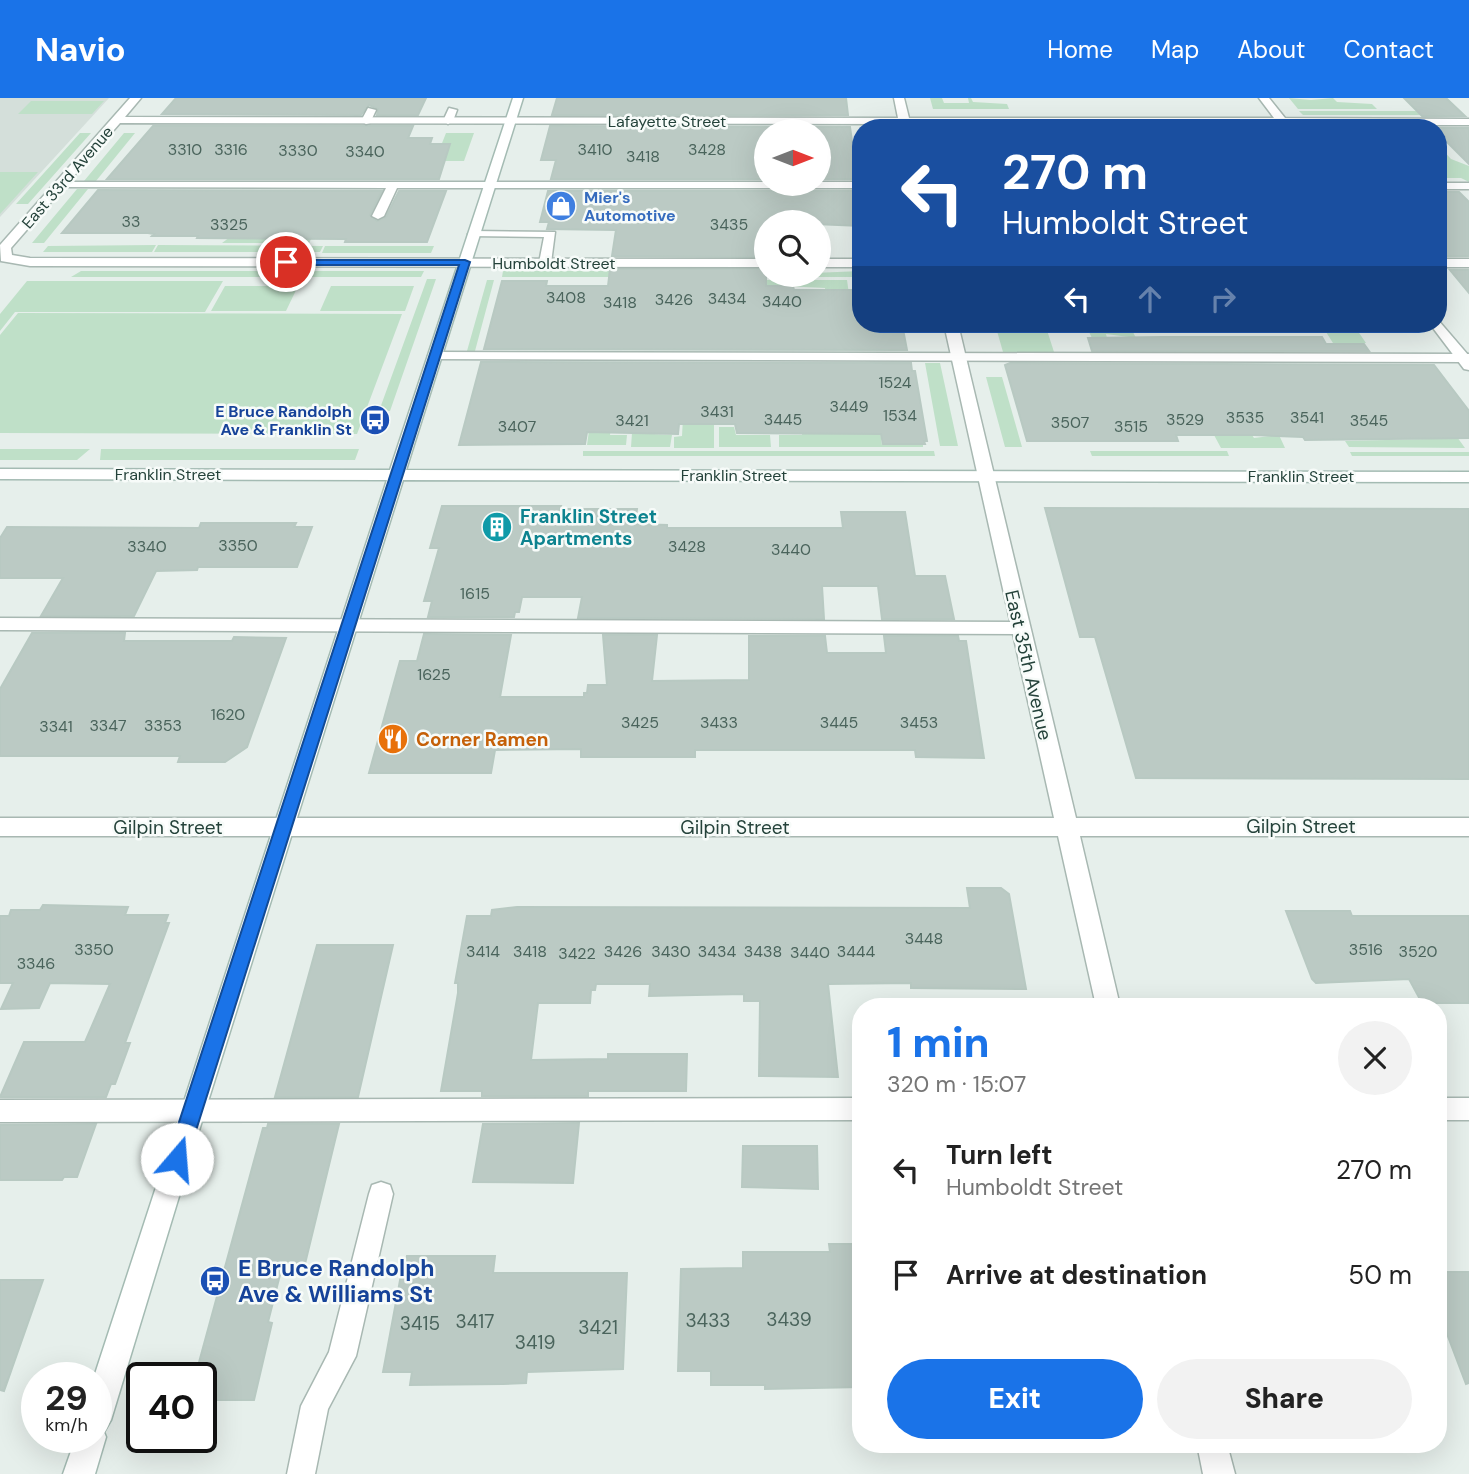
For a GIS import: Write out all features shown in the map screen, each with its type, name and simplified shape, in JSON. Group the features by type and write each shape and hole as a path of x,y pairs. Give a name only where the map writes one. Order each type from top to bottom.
{"street":[{"name":"East 33rd Avenue","path":"6,258 5,248 136,98"},
{"path":"112,1368 192,1111 518,98"},
{"path":"899,98 904,119"},
{"path":"1264,98 1280,119"},
{"name":"Lafayette Street","path":"117,120 450,116 510,121 852,124"},
{"name":"Lafayette Street","path":"1447,122 1469,122"},
{"name":"Humboldt Street","path":"6,258 30,262 754,263"},
{"path":"831,263 852,263"},
{"path":"1447,264 1469,264"},
{"name":"East 35th Avenue","path":"953,333 1106,998"},
{"path":"1444,333 1467,361"},
{"name":"Franklin Street","path":"0,474 1469,477"},
{"name":"Gilpin Street","path":"0,827 1469,827"},
{"path":"79,1474 86,1453"},
{"path":"1214,1453 1219,1474"}],"lane":[{"path":"61,184 852,185"},
{"path":"379,216 393,184"},
{"path":"1447,186 1469,186"},
{"path":"474,234 551,234 545,263"},
{"path":"435,355 1467,361"},
{"path":"0,624 1020,628"},
{"path":"1447,1109 1469,1109"},
{"path":"0,1111 852,1110"},
{"path":"301,1474 315,1406 342,1356 381,1194"}],"shaded area":[{"path":"0,98 109,98 0,217"}],"green space":[{"path":"930,98 942,98 944,103 969,103 968,98 971,98 973,102 1007,104 1009,109 933,109"},
{"path":"1289,98 1333,98 1337,102 1372,104 1377,109 1298,109"},
{"path":"31,101 104,101 92,114 18,114"},
{"path":"1299,111 1423,111 1427,115 1303,115"},
{"path":"80,133 91,133 28,204 16,204"},
{"path":"124,133 135,133 96,181 84,181"},
{"path":"446,133 474,133 464,161 435,161"},
{"path":"1447,155 1469,166 1469,182 1461,178 1447,178"},
{"path":"0,172 38,172 0,214"},
{"path":"77,189 88,189 44,243 32,243"},
{"path":"262,190 336,190 309,243 222,243 230,237 273,238 257,198"},
{"path":"156,245 152,252 43,252 48,246"},
{"path":"158,245 323,246 320,252 154,252"},
{"path":"325,246 434,246 431,253 322,253"},
{"path":"81,271 424,271 421,277 71,277"},
{"path":"503,271 754,271 754,277 502,277"},
{"path":"852,271 852,277 831,277 831,272"},
{"path":"427,279 436,279 390,411 379,411"},
{"path":"487,280 494,280 475,351 467,351"},
{"path":"657,280 754,280 754,285"},
{"path":"831,280 847,280 850,301 826,301 825,288 804,287 831,287"},
{"path":"27,281 223,281 205,312 15,312 0,331 0,314"},
{"path":"225,286 298,286 286,311 211,311"},
{"path":"331,286 414,286 405,311 320,311"},
{"path":"18,313 402,314 357,434 0,433 0,335"},
{"path":"998,333 1048,333 1054,352 1003,352"},
{"path":"1090,333 1134,333 1136,338 1106,334 1107,338 1092,338"},
{"path":"1327,333 1359,333 1366,343 1350,343 1354,351 1338,351"},
{"path":"686,362 761,362 761,378 700,423 714,425 714,448 674,448 674,437 682,436"},
{"path":"925,363 940,363 958,446 940,446"},
{"path":"872,377 882,445 923,447 779,447 779,435 802,435 802,432 831,434"},
{"path":"986,377 1002,377 1022,447 1005,447"},
{"path":"592,409 613,410 610,435 627,435 626,445 587,445"},
{"path":"719,427 734,427 736,435 770,435 771,447 719,447"},
{"path":"1452,430 1465,448 1349,447 1345,441 1429,439"},
{"path":"632,433 672,435 670,447 631,447"},
{"path":"1214,435 1252,435 1254,438 1279,435 1285,448 1221,448"},
{"path":"0,449 90,449 77,460 0,460"},
{"path":"101,449 359,449 355,460 100,460"},
{"path":"583,451 934,451 935,456 583,456"},
{"path":"1090,451 1227,451 1229,456 1092,456"},
{"path":"1350,452 1469,452 1469,456 1352,456"}],"building":[{"path":"176,98 426,98 418,115 377,115 378,109 369,105 361,115 162,114"},
{"path":"557,98 846,98 848,115 552,115"},
{"path":"1404,98 1446,98 1465,116 1422,116"},
{"path":"153,126 413,126 408,138 432,138 430,144 450,144 439,179 107,179"},
{"path":"550,126 754,127 754,179 551,179 556,160 541,160"},
{"path":"831,127 850,127 852,179 831,179"},
{"path":"1447,128 1469,128 1469,164 1447,142"},
{"path":"98,190 382,191 370,215 377,221 386,217 399,191 446,191 427,242 197,238 198,236 152,236 154,234 148,233 62,233"},
{"path":"548,191 754,191 754,196 831,196 831,191 852,191 852,226 831,225 831,210 754,210 754,257 612,256 616,230 547,229 549,222 540,222"},
{"path":"1447,192 1459,192 1469,202 1469,256 1447,256"},
{"path":"610,269 754,269 754,287 852,290 852,333 904,333 907,350 484,349 502,281 547,281 546,286 608,286"},
{"path":"1450,270 1469,270 1469,293"},
{"path":"1322,337 1326,344 1364,344 1369,351 1092,351 1088,338"},
{"path":"481,362 911,363 912,371 915,371 927,441 924,441 925,444 883,444 881,434 737,433 735,424 679,424 678,434 587,432 585,444 459,445"},
{"path":"1005,365 1434,365 1469,411 1469,438 1305,440 1303,437 1254,435 1176,435 1178,441 1027,441"},
{"path":"442,506 637,509 635,524 667,525 667,528 843,528 841,512 905,512 915,576 945,576 954,619 882,619 878,586 822,586 824,619 578,618 582,597 522,597 519,612 515,612 514,617 428,617 432,601 424,601 439,548 430,548"},
{"path":"1045,508 1469,509 1469,779 1136,778 1095,637 1080,637"},
{"path":"201,523 296,523 294,527 312,527 297,567 198,567 197,570 156,571 134,616 41,616 63,578 0,578 0,538 7,527 199,528"},
{"path":"32,633 125,633 124,641 286,638 247,747 225,762 178,762 180,756 0,756 0,689"},
{"path":"424,634 511,635 500,697 584,697 588,685 607,685 603,635 657,635 652,681 749,680 749,636 825,636 827,653 886,653 884,636 958,636 959,641 966,641 984,758 916,757 915,750 695,750 695,757 581,757 581,749 495,750 491,773 369,773 400,661 417,661"},
{"path":"967,888 1001,888 1009,894 1026,989 911,988 911,983 828,984 838,1077 759,1076 760,1001 744,1001 744,994 649,996 650,984 596,984 595,990 591,990 590,1003 538,1003 531,1060 608,1059 608,1054 687,1054 686,1091 588,1091 588,1096 482,1096 482,1091 441,1091 458,993 458,983 455,983 467,916 491,916 492,910 517,907 970,908"},
{"path":"43,905 128,907 125,915 168,915 165,923 169,923 125,1043 130,1043 115,1084 111,1084 106,1097 0,1097 24,1042 85,1042 110,984 50,983 39,1008 1,1009 13,983 0,983 0,916 9,916 11,910 40,910"},
{"path":"1286,911 1350,911 1352,916 1469,916 1469,1003 1447,1003 1447,998 1419,998 1409,979 1316,983 1312,979"},
{"path":"317,945 393,945 358,1097 275,1097"},
{"path":"579,1123 573,1183 473,1182 483,1124"},
{"path":"96,1124 77,1177 64,1177 62,1180 0,1180 0,1125"},
{"path":"268,1124 339,1124 304,1268 282,1267 268,1322 272,1323 254,1400 217,1400 217,1362 199,1362 263,1128 267,1128"},
{"path":"743,1146 817,1146 818,1189 742,1187"},
{"path":"829,1244 852,1244 852,1387 765,1389 765,1385 711,1385 711,1371 678,1371 681,1269 743,1268 743,1252 830,1252"},
{"path":"407,1256 495,1256 493,1273 627,1273 623,1369 527,1372 526,1383 503,1384 410,1385 412,1372 383,1372"},
{"path":"1447,1272 1469,1272 1469,1383 1466,1384 1447,1334"},
{"path":"0,1280 43,1280 4,1391 0,1390"}],"place":[{"name":"Mier's Automotive","path":"561,206"},
{"name":"E Bruce Randolph Ave & Franklin St","path":"375,420"},
{"name":"Franklin Street Apartments","path":"497,527"},
{"name":"Corner Ramen","path":"393,739"},
{"name":"E Bruce Randolph Ave & Williams St","path":"215,1281"}],"route":[{"path":"177,1159 465,262 286,262"}]}
